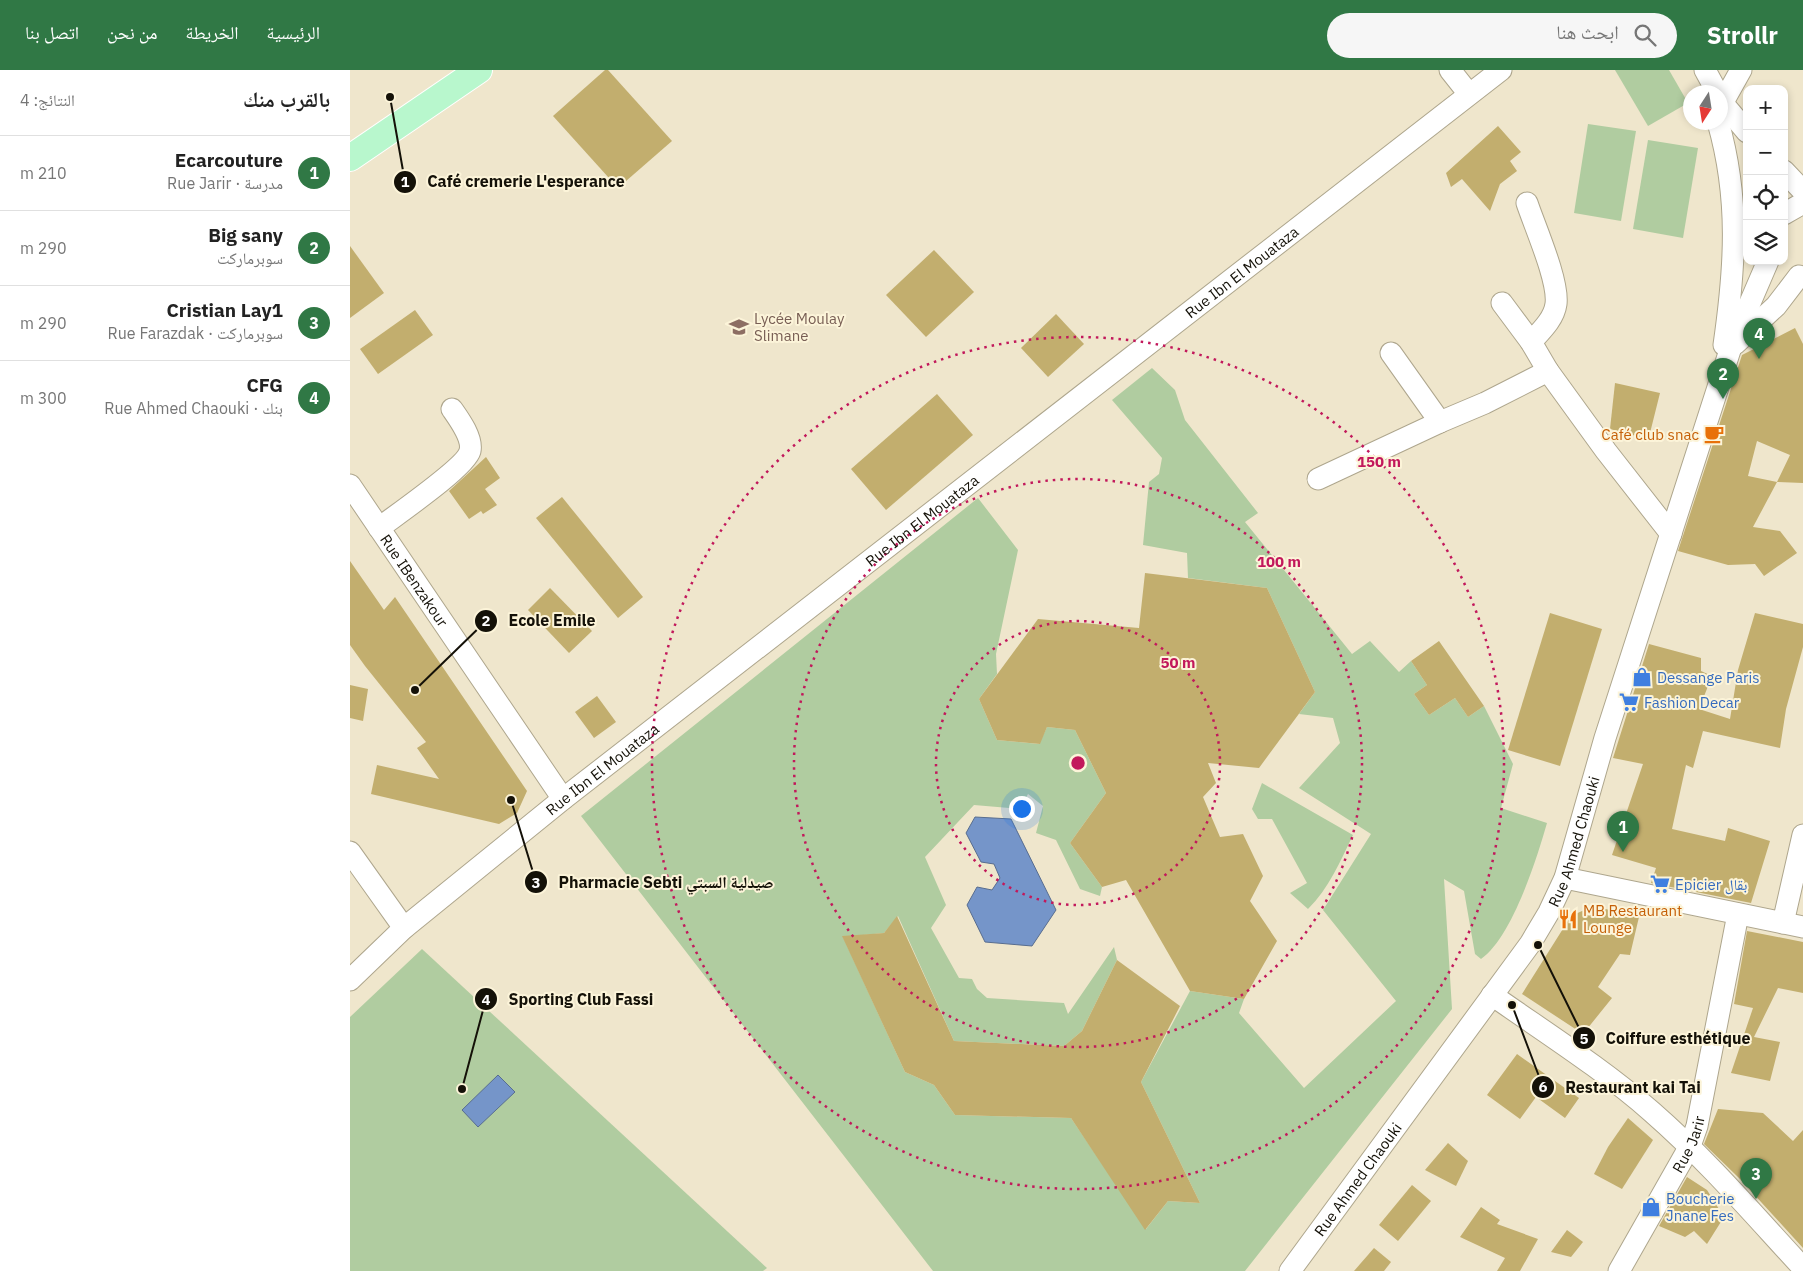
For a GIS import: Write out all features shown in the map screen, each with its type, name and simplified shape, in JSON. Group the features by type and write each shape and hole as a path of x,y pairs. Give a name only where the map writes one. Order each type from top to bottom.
{"main road":[{"path":"350,158 479,70"}],"street":[{"path":"1450,70 1469,94"},
{"name":"Rue Ibn El Mouataza","path":"350,980 404,928 563,799 1501,70"},
{"path":"1728,93 1741,70"},
{"path":"1728,114 1743,142"},
{"path":"1725,130 1734,218 1733,278 1724,346 1729,355"},
{"path":"1787,175 1803,191"},
{"path":"1527,203 1555,288 1556,305 1548,325 1531,342"},
{"path":"1788,212 1803,203"},
{"name":"Rue Ahmed Chaouki","path":"1290,1271 1530,944 1550,912 1565,878 1605,738 1729,355 1766,265"},
{"path":"1784,265 1787,269 1801,276"},
{"name":"Rue Ahmed Chaouki","path":"1729,355 1776,306 1801,276"},
{"path":"1502,304 1531,342 1548,371 1606,450 1671,534"},
{"path":"1391,353 1440,422"},
{"path":"1318,479 1485,403 1548,371"},
{"path":"379,528 444,478 468,455 471,450 470,443 461,422 452,409"},
{"name":"Rue IBenzakour","path":"350,486 563,799"},
{"path":"1565,878 1793,925 1803,835"},
{"path":"350,852 404,928"},
{"name":"Rue Jarir","path":"1619,1271 1690,1146 1697,1126 1738,914"},
{"path":"1492,995 1610,1078 1690,1146 1803,1268"}],"green space":[{"path":"1615,70 1669,70 1683,94 1683,106 1648,126"},
{"path":"1588,124 1636,131 1621,221 1574,213"},
{"path":"1648,140 1698,148 1683,238 1633,229"},
{"path":"1152,368 1175,390 1185,420 1258,513 1245,522 1352,654 1370,641 1399,672 1411,661 1427,685 1414,694 1429,715 1455,698 1468,717 1484,706 1513,764 1501,808 1547,823 1530,876 1513,916 1492,949 1481,959 1475,954 1464,891 1444,879 1452,1009 1245,1271 933,1271 581,816 978,498 1018,550 996,654 997,674 979,699 997,740 1039,744 1047,727 1075,730 1106,793 1070,843 1102,887 1100,896 1080,889 1056,840 1036,833 1043,806 1028,794 1020,809 974,805 925,857 946,905 931,928 959,978 972,979 977,989 987,998 1064,1003 1068,1014 1114,947 1117,960 1082,1031 1064,1046 954,1041 898,916 884,933 843,937 905,1072 934,1085 955,1115 1071,1118 1146,1229 1168,1201 1200,1203 1141,1082 1190,991 1244,999 1239,1013 1304,1088 1396,1001 1323,910 1371,834 1299,788 1340,743 1333,718 1299,714 1315,692 1267,588 1188,578 1187,553 1143,545 1149,482 1159,474 1162,458 1112,400"},
{"path":"1262,783 1353,835 1339,865 1322,892 1308,909 1290,893 1307,883 1272,819 1258,819 1252,809"},
{"path":"422,949 767,1268 763,1271 350,1271 350,1017"}],"water":[{"path":"975,817 1011,819 1056,910 1032,946 985,942 967,905 977,887 992,890 1000,878 994,864 981,862 966,833"},
{"path":"498,1075 515,1092 478,1127 462,1110"}],"building":[{"path":"605,70 608,70 672,141 618,188 553,116"},
{"path":"1498,126 1521,152 1510,161 1517,171 1500,184 1490,211 1462,179 1451,187 1446,173"},
{"path":"350,246 384,293 350,318"},
{"path":"934,250 974,292 926,337 886,295"},
{"path":"415,310 433,335 378,374 360,349"},
{"path":"1056,314 1084,344 1048,377 1021,348"},
{"path":"1795,328 1803,344 1803,483 1777,482 1753,527 1780,531 1797,553 1764,576 1755,564 1728,565 1678,551 1742,355","holes":["1757,441 1790,455 1777,482 1748,476"]},
{"path":"1615,383 1660,393 1650,433 1640,437 1610,429"},
{"path":"937,394 973,435 886,510 851,469"},
{"path":"486,457 500,478 485,489 497,505 483,514 481,511 469,519 449,491"},
{"path":"562,497 643,597 618,618 536,518"},
{"path":"350,561 384,610 395,597 527,791 517,813 499,824 371,794 377,765 439,779 417,748 426,742 350,645"},
{"path":"1145,573 1267,588 1315,692 1259,768 1208,763 1216,783 1203,797 1220,837 1243,834 1263,876 1250,901 1277,941 1244,999 1190,991 1126,880 1102,887 1070,843 1106,793 1075,730 1047,727 1040,744 997,740 979,699 1038,619 1139,628"},
{"path":"550,588 592,631 569,653 528,610"},
{"path":"1550,613 1602,629 1560,766 1508,750"},
{"path":"1755,613 1803,624 1803,647 1786,709 1780,748 1703,731 1693,768 1686,765 1672,829 1725,841 1728,828 1770,841 1751,903 1651,883 1656,868 1612,855 1643,764 1613,758 1649,644 1701,658 1701,671 1712,676 1699,709 1730,719 1738,670"},
{"path":"1439,641 1484,706 1468,717 1455,698 1429,715 1414,694 1427,685 1411,661"},
{"path":"350,685 368,689 363,721 350,718"},
{"path":"597,696 616,722 594,738 575,712"},
{"path":"1593,906 1639,917 1630,955 1620,954 1598,987 1612,998 1583,1034 1522,994 1571,916"},
{"path":"897,916 954,1041 1064,1046 1082,1031 1117,960 1180,1006 1141,1082 1200,1203 1168,1201 1145,1230 1071,1118 955,1115 934,1085 905,1072 842,936 884,933"},
{"path":"1747,931 1803,942 1803,993 1778,988 1754,1037 1780,1042 1770,1081 1731,1073 1753,1008 1734,1004"},
{"path":"1517,1054 1579,1098 1565,1118 1536,1097 1520,1119 1487,1095"},
{"path":"1718,1109 1763,1113 1793,1141 1803,1130 1803,1248 1740,1179 1704,1144"},
{"path":"1628,1118 1653,1140 1622,1189 1594,1174 1608,1147"},
{"path":"1448,1143 1468,1161 1456,1186 1425,1170"},
{"path":"1687,1177 1707,1190 1724,1217 1707,1244 1694,1231 1685,1237 1659,1226"},
{"path":"1412,1185 1431,1201 1398,1241 1379,1225"},
{"path":"1481,1207 1500,1220 1497,1224 1538,1239 1520,1271 1497,1271 1505,1258 1460,1237"},
{"path":"1567,1230 1583,1242 1571,1257 1551,1252"},
{"path":"1374,1248 1391,1262 1384,1271 1354,1271"}],"place":[{"name":"Café cremerie L'esperance","path":"390,97"},
{"name":"Lycée Moulay Slimane","path":"739,327"},
{"name":"CFG","path":"1759,359"},
{"name":"Big sany","path":"1723,399"},
{"name":"Café club snac","path":"1714,434"},
{"name":"Dessange Paris","path":"1642,677"},
{"name":"Ecole Emile","path":"415,690"},
{"name":"Fashion Decar","path":"1629,702"},
{"name":"Pharmacie Sebti صيدلية السبتي","path":"511,800"},
{"name":"Ecarcouture","path":"1623,852"},
{"name":"Epicier بقال","path":"1660,884"},
{"name":"MB Restaurant Lounge","path":"1568,919"},
{"name":"Coiffure esthétique","path":"1538,945"},
{"name":"Restaurant kai Tai","path":"1512,1005"},
{"name":"Sporting Club Fassi","path":"462,1089"},
{"name":"Cristian Lay1","path":"1756,1199"},
{"name":"Boucherie Jnane Fes","path":"1651,1207"}]}
